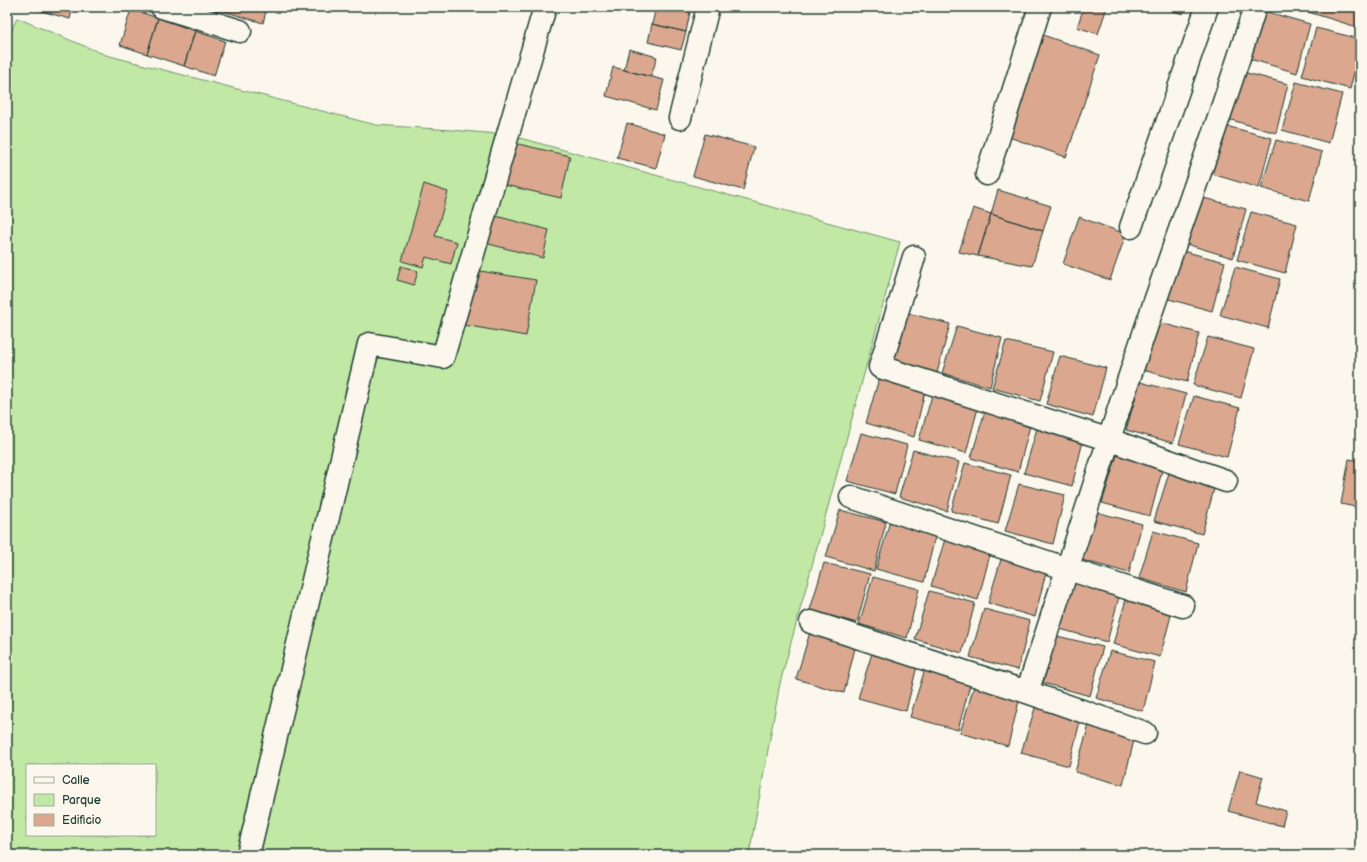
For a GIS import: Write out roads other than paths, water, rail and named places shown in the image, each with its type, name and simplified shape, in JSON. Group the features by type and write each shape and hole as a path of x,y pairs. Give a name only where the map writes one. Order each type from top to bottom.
{"street":[{"path":"162,7 240,31"},
{"path":"248,855 369,344 443,357 545,7"},
{"path":"680,118 708,7"},
{"path":"987,174 1040,7"},
{"path":"1131,227 1208,7"},
{"path":"1027,692 1150,316 1225,100 1255,7"},
{"path":"914,258 880,367 1110,440 1226,481"},
{"path":"851,497 1183,606"},
{"path":"811,622 1027,692 1144,733"}]}
